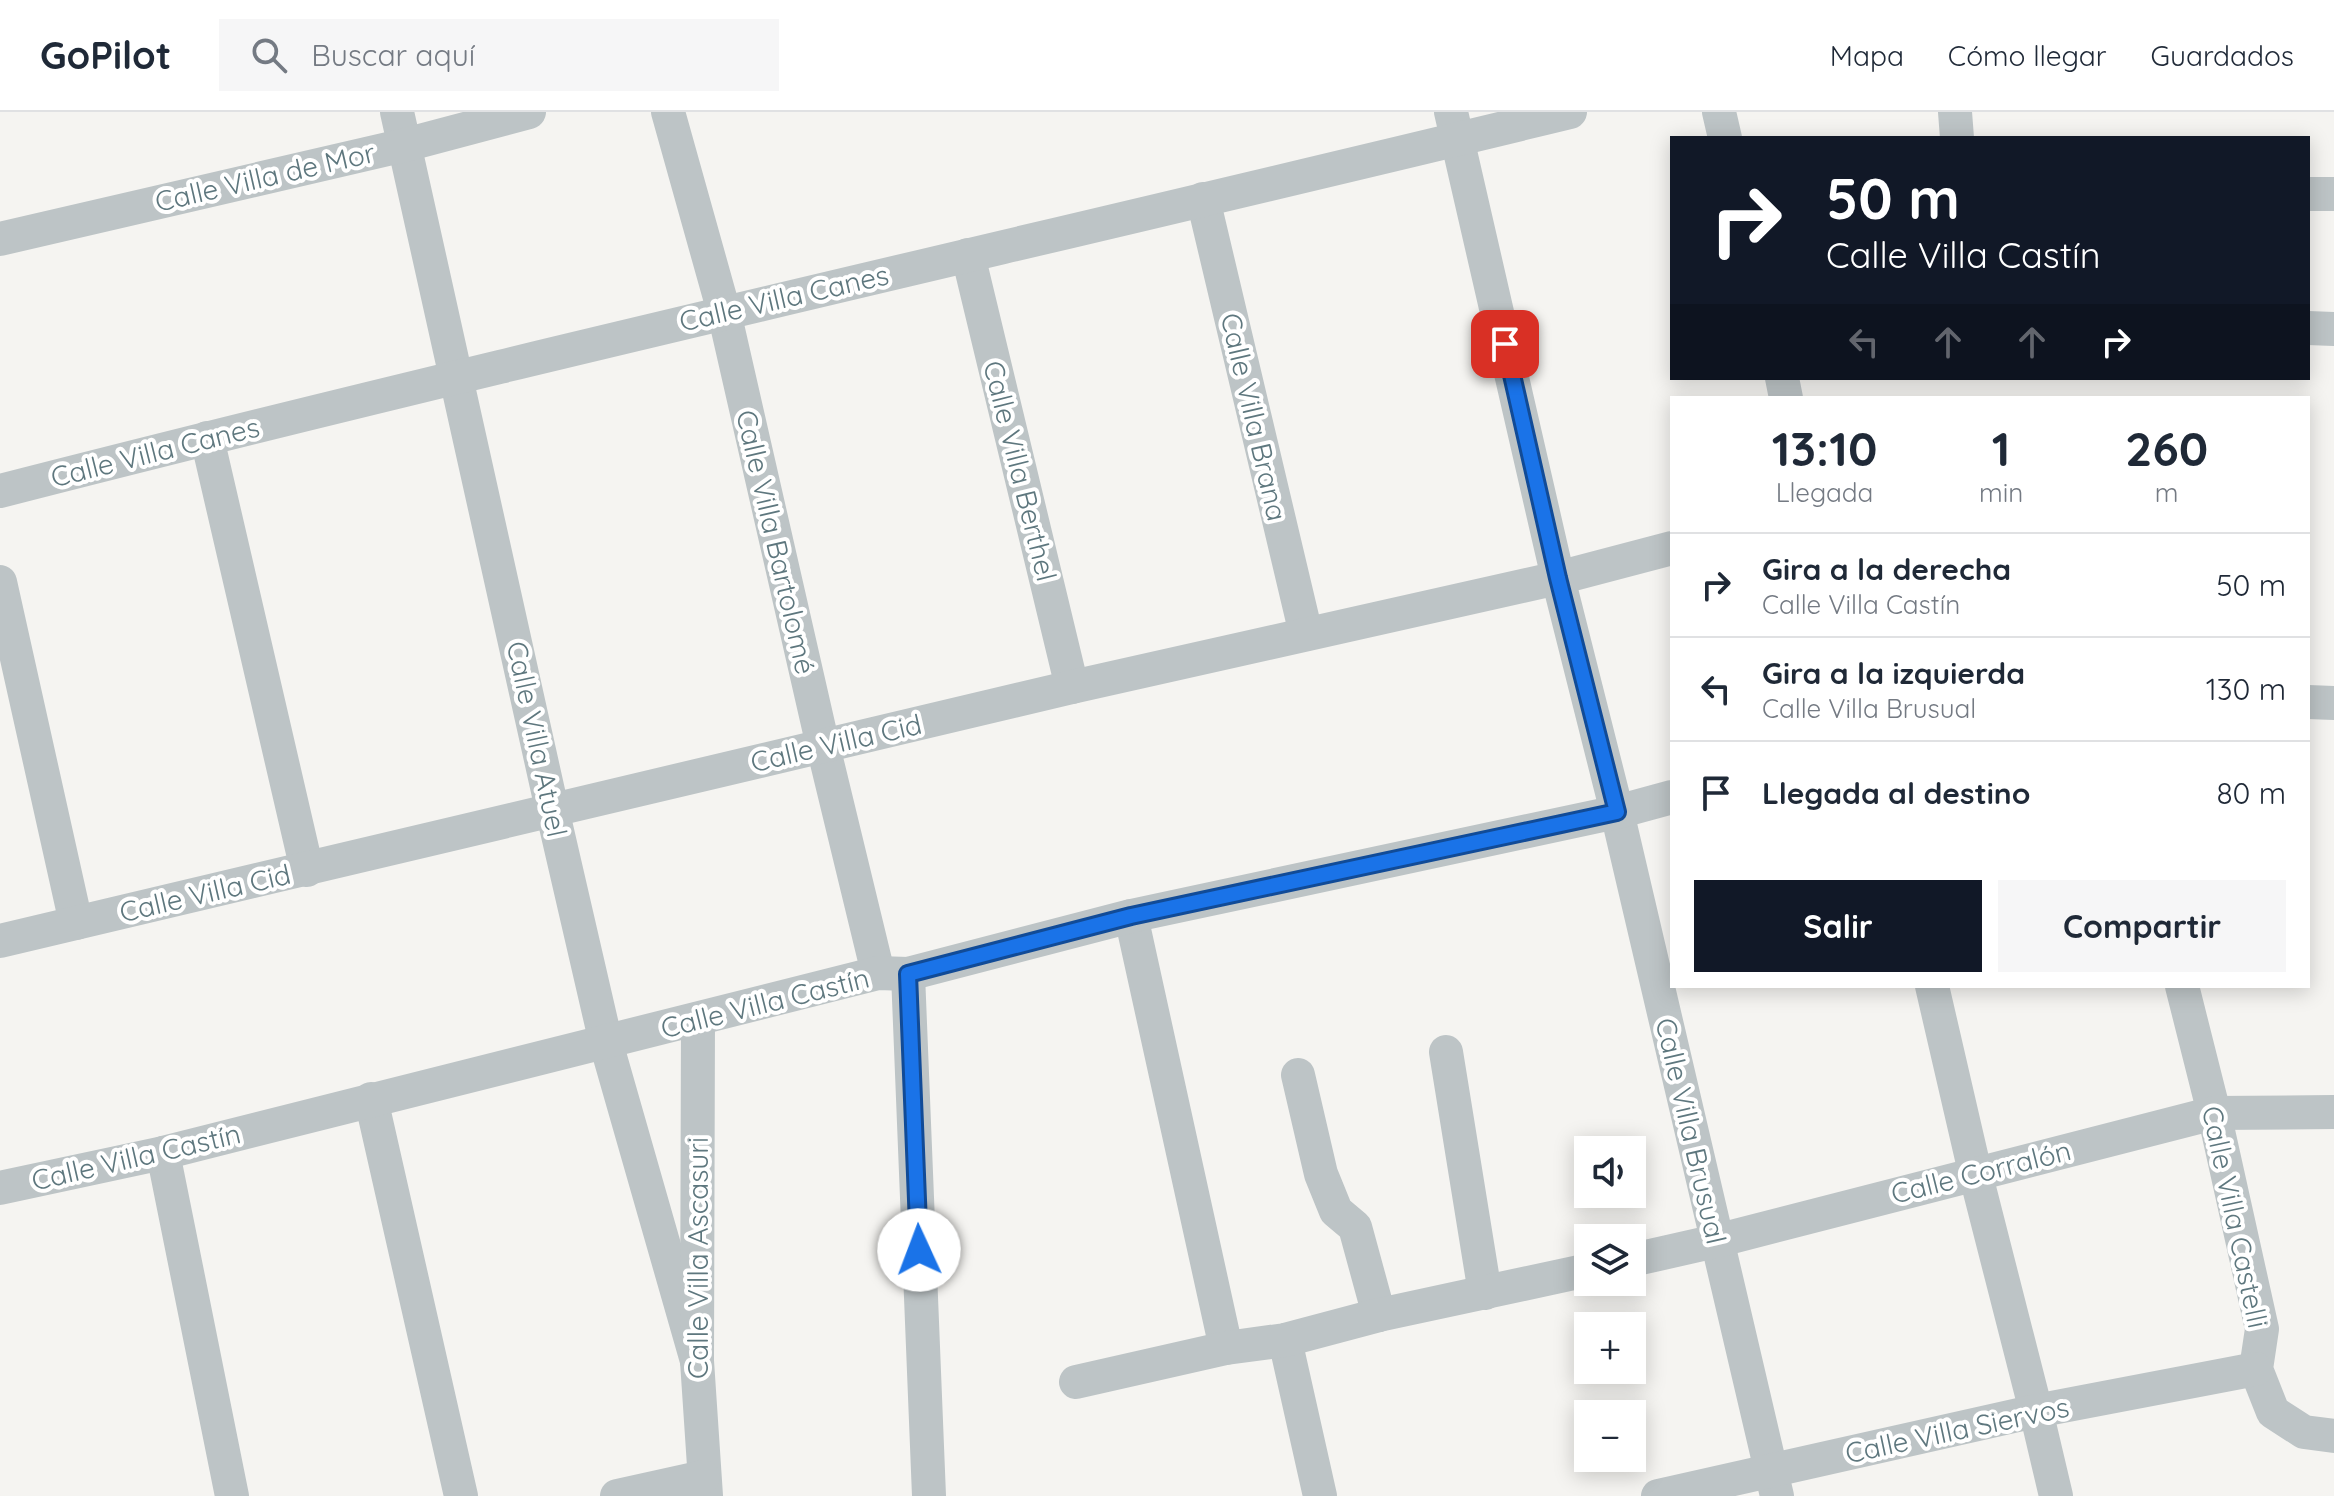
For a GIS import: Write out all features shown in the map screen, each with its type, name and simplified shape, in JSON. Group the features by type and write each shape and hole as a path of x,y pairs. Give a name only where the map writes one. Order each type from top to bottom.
{"street":[{"name":"Calle Villa de Mor","path":"0,239 401,128 529,112"},
{"name":"Calle Villa Bartolomé","path":"668,112 724,312 823,746 893,973 929,1496"},
{"name":"Calle Villa Canes","path":"0,491 724,312 1203,199 1454,126 1570,112"},
{"path":"1719,112 1725,136"},
{"path":"1955,112 1957,136"},
{"name":"Calle Villa Brusual","path":"1454,126 1558,578 1617,812 1774,1484"},
{"name":"Calle Villa Atuel","path":"401,128 606,1043 697,1361"},
{"path":"2310,194 2334,194"},
{"name":"Calle Villa Brana","path":"1203,199 1306,634"},
{"name":"Calle Villa Berthel","path":"968,255 1072,687"},
{"path":"2310,328 2334,329"},
{"path":"207,438 307,870"},
{"name":"Calle Villa Cid","path":"0,941 1072,687 1558,578 1670,549"},
{"path":"0,582 76,923"},
{"path":"2310,702 2334,703"},
{"name":"Calle Villa Castín","path":"0,1188 163,1153 371,1099 1131,916 1617,812 1670,798"},
{"path":"1131,916 1226,1348"},
{"path":"1932,988 2056,1496"},
{"name":"Calle Villa Castelli","path":"2183,988 2262,1329 2256,1369 2273,1412 2319,1434"},
{"name":"Calle Villa Ascasuri","path":"698,1019 697,1361 705,1486"},
{"path":"1446,1052 1485,1293"},
{"path":"1298,1075 1321,1174 1336,1211 1355,1227 1379,1315"},
{"path":"371,1099 461,1496"},
{"name":"Calle Corralón","path":"1646,1257 2214,1113 2334,1112"},
{"path":"163,1153 232,1496"},
{"path":"1076,1382 1226,1348 1285,1340 1379,1315 1574,1273"},
{"path":"1285,1340 1320,1496"},
{"name":"Calle Villa Siervos","path":"1658,1496 1774,1484 2036,1411 2256,1369"},
{"path":"617,1496 705,1486"}],"route":[{"path":"919,1250 908,974 1131,916 1617,812 1558,578 1505,344"}]}
